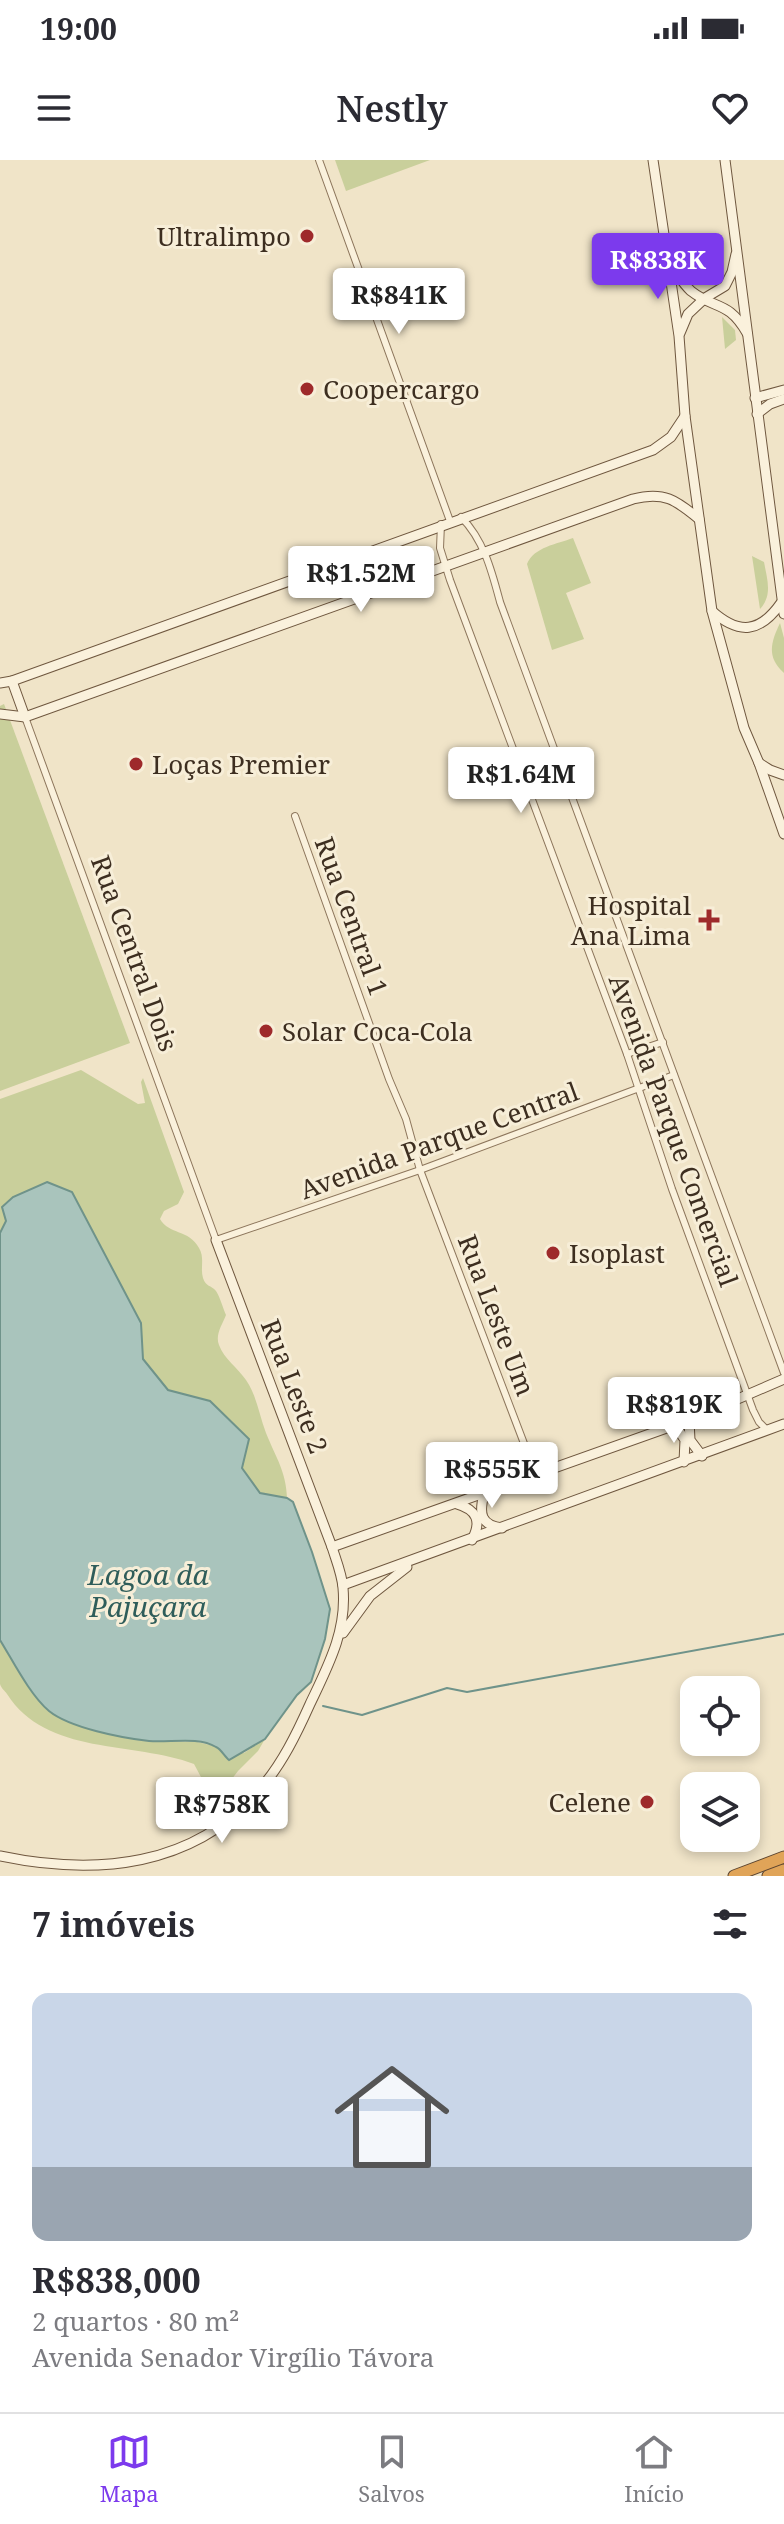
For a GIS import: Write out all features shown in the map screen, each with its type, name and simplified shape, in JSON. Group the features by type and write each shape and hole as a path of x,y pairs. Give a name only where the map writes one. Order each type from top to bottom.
{"highway":[{"path":"734,1876 784,1857"},
{"path":"768,1876 784,1870"}],"street":[{"name":"Avenida Parque Comercial","path":"319,160 446,523 439,540 445,566 627,1054 672,1189 747,1393 759,1422 767,1430"},
{"path":"653,160 679,336 685,416 712,611 744,728 782,820 784,834"},
{"path":"725,160 784,614"},
{"path":"679,336 688,314 727,282 738,247"},
{"path":"669,262 691,291 727,309 740,321 749,336"},
{"path":"755,398 784,390"},
{"path":"757,414 770,404 784,399"},
{"path":"0,683 653,450 671,437 685,416"},
{"path":"0,714 25,717 650,495 671,499 699,519"},
{"name":"Avenida Parque Comercial","path":"461,517 484,552 784,1376"},
{"path":"712,611 726,623 746,628 765,620 781,603"},
{"name":"Rua Central Dois","path":"12,681 216,1240"},
{"path":"759,763 784,775"},
{"name":"Rua Central 1","path":"295,816 406,1119 420,1170"},
{"path":"627,1054 663,1042"},
{"name":"Avenida Parque Central","path":"216,1240 420,1170 674,1075"},
{"name":"Rua Leste Um","path":"420,1170 536,1475"},
{"name":"Rua Leste 2","path":"216,1240 332,1547 343,1585 338,1643"},
{"path":"332,1547 689,1420 784,1376"},
{"path":"689,1420 690,1440 702,1456"},
{"path":"343,1585 784,1424"},
{"path":"675,1425 685,1440 684,1462"},
{"path":"484,1494 482,1517 489,1525 503,1529"},
{"path":"456,1504 468,1507 476,1516 478,1526 472,1540"},
{"path":"0,1856 67,1872 123,1868 158,1860 211,1832 247,1804 277,1766 353,1617 370,1596 417,1560"}],"green space":[{"path":"335,160 430,160 346,191"},
{"path":"722,317 735,330 736,340 725,349"},
{"path":"573,538 591,583 566,593 584,639 552,650 527,564 540,550"},
{"path":"752,556 764,562 767,581 767,598 760,609"},
{"path":"780,623 784,638 784,673 772,655 774,637"},
{"path":"4,704 130,1043 0,1091 0,706"},
{"path":"81,1070 138,1104 145,1103 143,1078 184,1192 178,1204 164,1211 160,1219 168,1228 195,1242 201,1252 203,1278 216,1291 226,1315 218,1334 219,1345 253,1392 283,1472 287,1498 260,1493 242,1467 248,1439 210,1401 168,1390 143,1359 141,1323 72,1192 6,1221 0,1233 0,1099"},
{"path":"0,1640 25,1681 149,1741 197,1742 244,1753 265,1739 218,1797 209,1792 194,1764 67,1737 44,1728 24,1714 0,1684"}],"water":[{"name":"Lagoa da Pajuçara","path":"47,1182 72,1192 141,1323 143,1359 168,1390 210,1401 249,1439 242,1468 260,1493 293,1502 330,1609 325,1639 311,1682 297,1695 265,1739 229,1760 218,1748 209,1744 125,1737 83,1727 58,1717 35,1696 0,1640 0,1233 6,1221 2,1207 13,1197"}],"waterway":[{"path":"323,1706 362,1715 447,1688 467,1692 784,1634"}],"place":[{"name":"Ultralimpo","path":"307,236"},
{"name":"Coopercargo","path":"307,389"},
{"name":"Loças Premier","path":"136,764"},
{"name":"Hospital Ana Lima","path":"709,920"},
{"name":"Solar Coca-Cola","path":"266,1031"},
{"name":"Isoplast","path":"553,1253"},
{"name":"Celene","path":"647,1802"}]}
